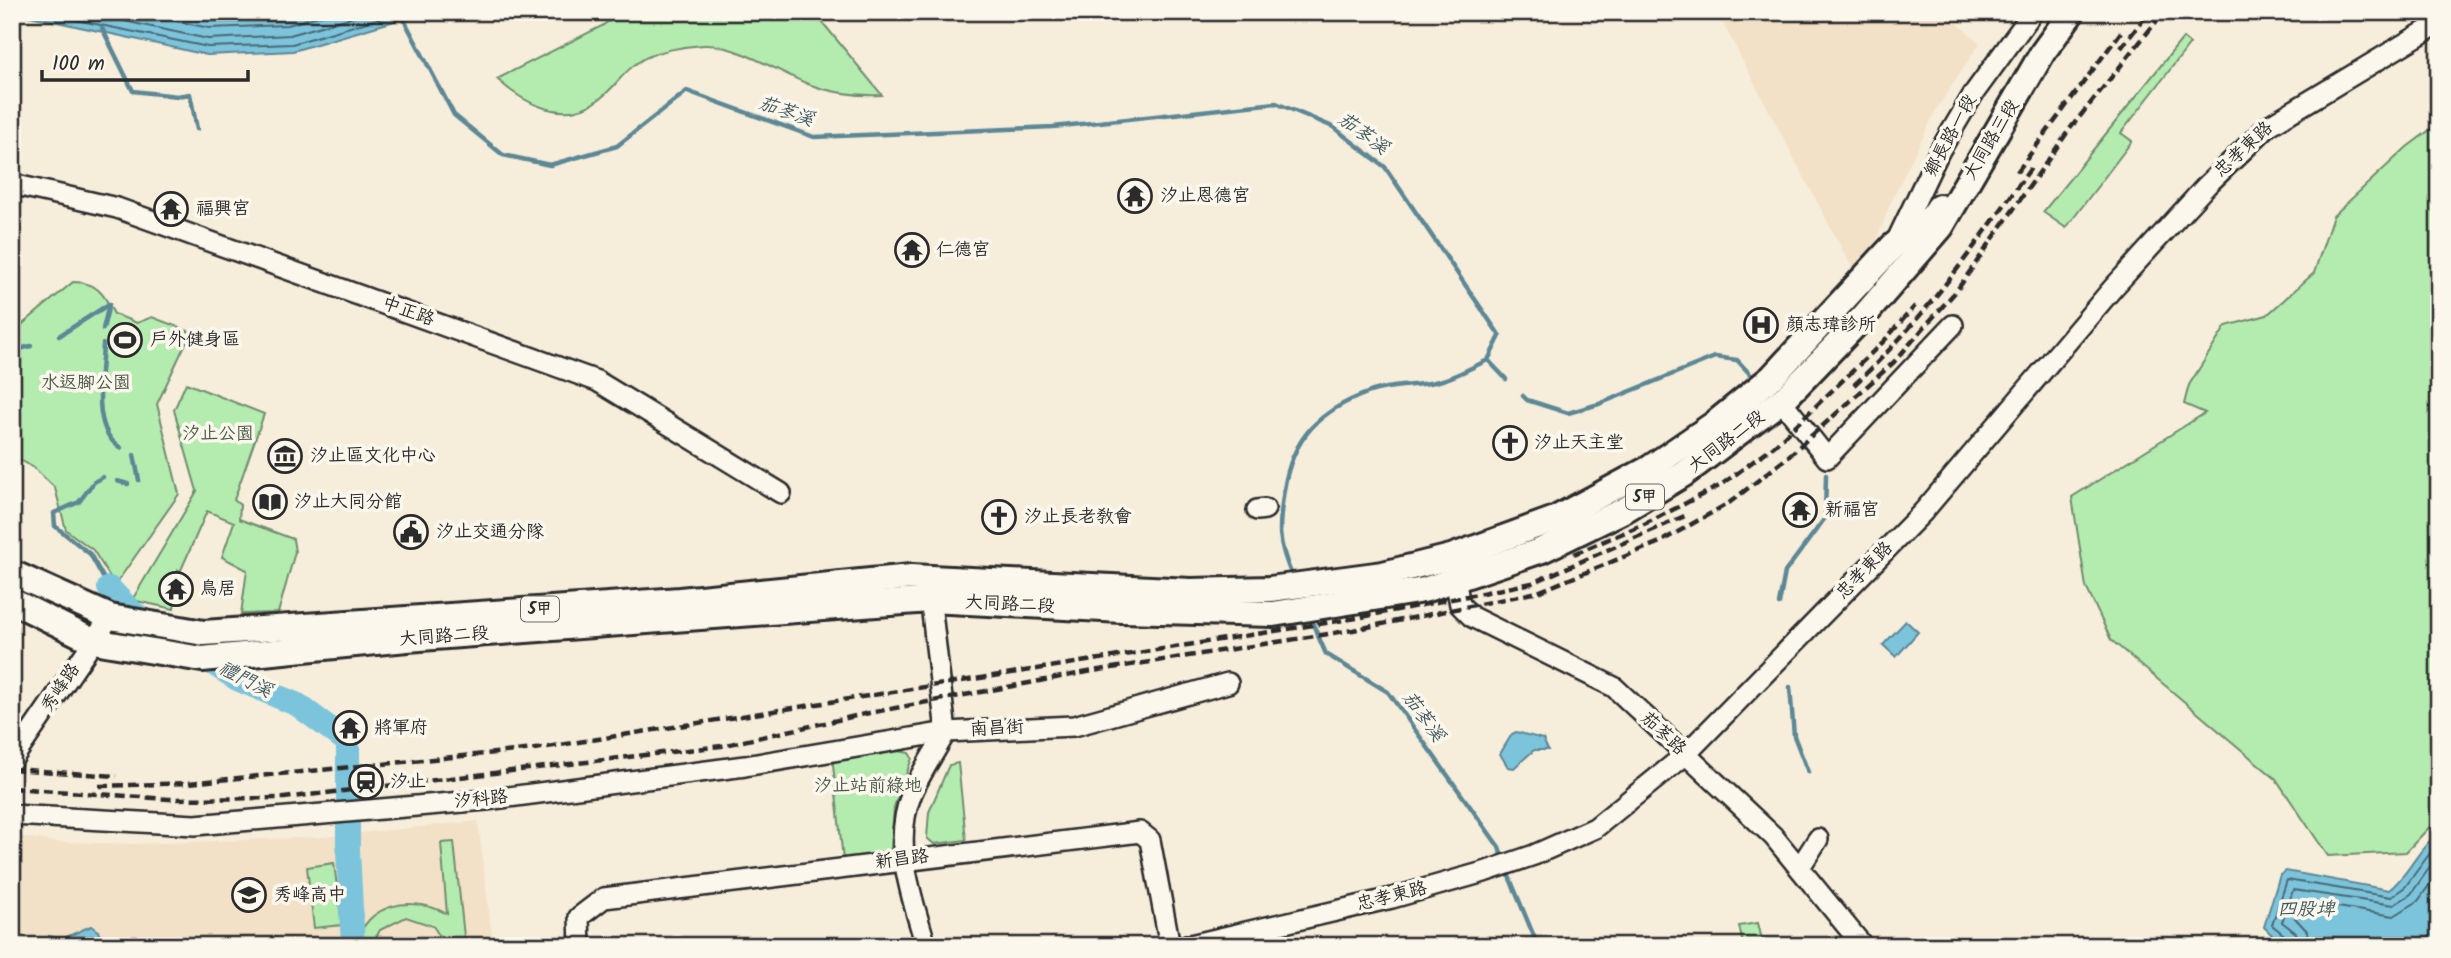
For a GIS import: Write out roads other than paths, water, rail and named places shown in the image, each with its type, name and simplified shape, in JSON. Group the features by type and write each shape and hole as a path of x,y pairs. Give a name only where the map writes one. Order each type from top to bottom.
{"main road":[{"name":"大同路三段","path":"1901,255 1932,217 2058,12"},
{"name":"大同路三段","path":"1901,255 1941,227 2043,52 2072,12"},
{"name":"大同路二段","path":"12,573 110,617 150,626 204,633 680,600 929,589 1122,610 1272,602 1308,596 1383,574 1453,569 1542,550 1626,509 1684,474 1782,400 1901,255"},
{"name":"大同路二段","path":"1453,569 1650,468 1714,424 1772,377 1901,255"},
{"name":"大同路二段","path":"12,601 93,641 202,659 929,589"},
{"path":"202,659 204,633"}],"street":[{"name":"鄉長路一段","path":"1901,255 1939,152 1973,93 2033,12"},
{"name":"忠孝東路","path":"1186,946 1392,898 1490,870 1527,858 1595,828 1685,755 1923,512 2113,288 2215,177 2268,126 2439,23"},
{"name":"中正路","path":"12,184 117,208 597,381 781,493"},
{"path":"1782,400 1828,458 1953,325"},
{"name":"茄苳路","path":"1453,569 1460,605 1472,617 1614,687 1773,836 1863,946"},
{"path":"929,589 946,732"},
{"name":"秀峰路","path":"12,760 110,617"},
{"name":"南昌街","path":"926,946 902,860 906,818 912,794 946,732 1074,726 1228,683"},
{"name":"汐科路","path":"12,815 195,825 336,815 486,800 731,768 946,732"},
{"name":"新昌路","path":"580,946 579,917 604,898 1140,832 1150,841 1170,946"},
{"path":"1800,867 1818,839"}],"water":[{"path":"12,12 425,12 293,51 207,55"},
{"path":"1906,621 1918,632 1896,657 1883,645"},
{"path":"1516,732 1543,739 1548,750 1534,750 1514,768 1508,767 1500,754"},
{"name":"四股埤","path":"2439,832 2439,946 2289,946 2276,939 2264,927 2280,875 2286,871 2389,890"},
{"path":"91,926 98,931 100,937 92,946 48,945 49,936 62,939"}],"waterway":[{"name":"茄苳溪","path":"400,12 454,115 503,155 550,165 617,146 687,91 814,137 1053,127 1276,103 1333,127 1385,167 1500,336 1488,360 1439,381 1370,392 1337,407 1311,428 1294,455 1282,503 1282,544 1293,578"},
{"name":"禮門溪","path":"102,28 133,91 177,96 190,94 197,129"},
{"name":"禮門溪","path":"103,329 109,304"},
{"path":"59,336 109,304"},
{"name":"禮門溪","path":"103,344 101,415 111,440 121,448"},
{"path":"12,351 31,346"},
{"path":"1523,396 1527,400 1568,413 1599,404 1715,357 1737,360 1750,374"},
{"path":"1488,360 1506,379"},
{"path":"1802,442 1812,455"},
{"name":"禮門溪","path":"134,455 139,480"},
{"path":"1779,604 1785,572 1825,518 1826,475"},
{"name":"禮門溪","path":"103,477 94,482 79,502 54,513 55,526 90,554 109,588"},
{"name":"禮門溪","path":"117,481 128,484"},
{"name":"禮門溪","path":"109,588 132,612 237,679 298,705 348,742 348,850 353,946"},
{"name":"茄苳溪","path":"1309,615 1326,654 1388,692 1499,847 1503,861"},
{"path":"1790,687 1794,736 1808,772"},
{"name":"茄苳溪","path":"1506,869 1538,946"}],"railway":[{"path":"2121,48 2149,12"},
{"path":"12,788 169,799 284,798 721,746 869,713 1093,671 1353,630 1538,592 1660,542 1729,503 1783,461 1893,363 1957,290 2069,130 2164,12"},
{"path":"2017,172 2121,32"},
{"path":"1854,385 1927,307 2033,165"},
{"path":"1574,554 1651,521 1721,485 1774,446 1884,341 1915,306"},
{"path":"99,786 188,783 535,749 1357,618 1532,583 1687,515"},
{"path":"12,769 117,776"}],"place":[{"name":"汐止恩德宮","path":"1135,196"},
{"name":"福興宮","path":"171,209"},
{"name":"仁德宮","path":"912,250"},
{"name":"顏志瑋診所","path":"1761,325"},
{"name":"戶外健身區","path":"125,340"},
{"name":"汐止天主堂","path":"1510,443"},
{"name":"汐止區文化中心","path":"285,456"},
{"name":"汐止大同分館","path":"270,502"},
{"name":"新福宮","path":"1800,510"},
{"name":"汐止長老教會","path":"999,517"},
{"name":"汐止交通分隊","path":"411,532"},
{"name":"鳥居","path":"176,589"},
{"name":"將軍府","path":"350,728"},
{"name":"汐止","path":"366,782"},
{"name":"秀峰高中","path":"249,895"}],"park label":[{"name":"水返腳公園","path":"86,383"},
{"name":"汐止公園","path":"218,434"},
{"name":"汐止站前綠地","path":"868,786"}]}
